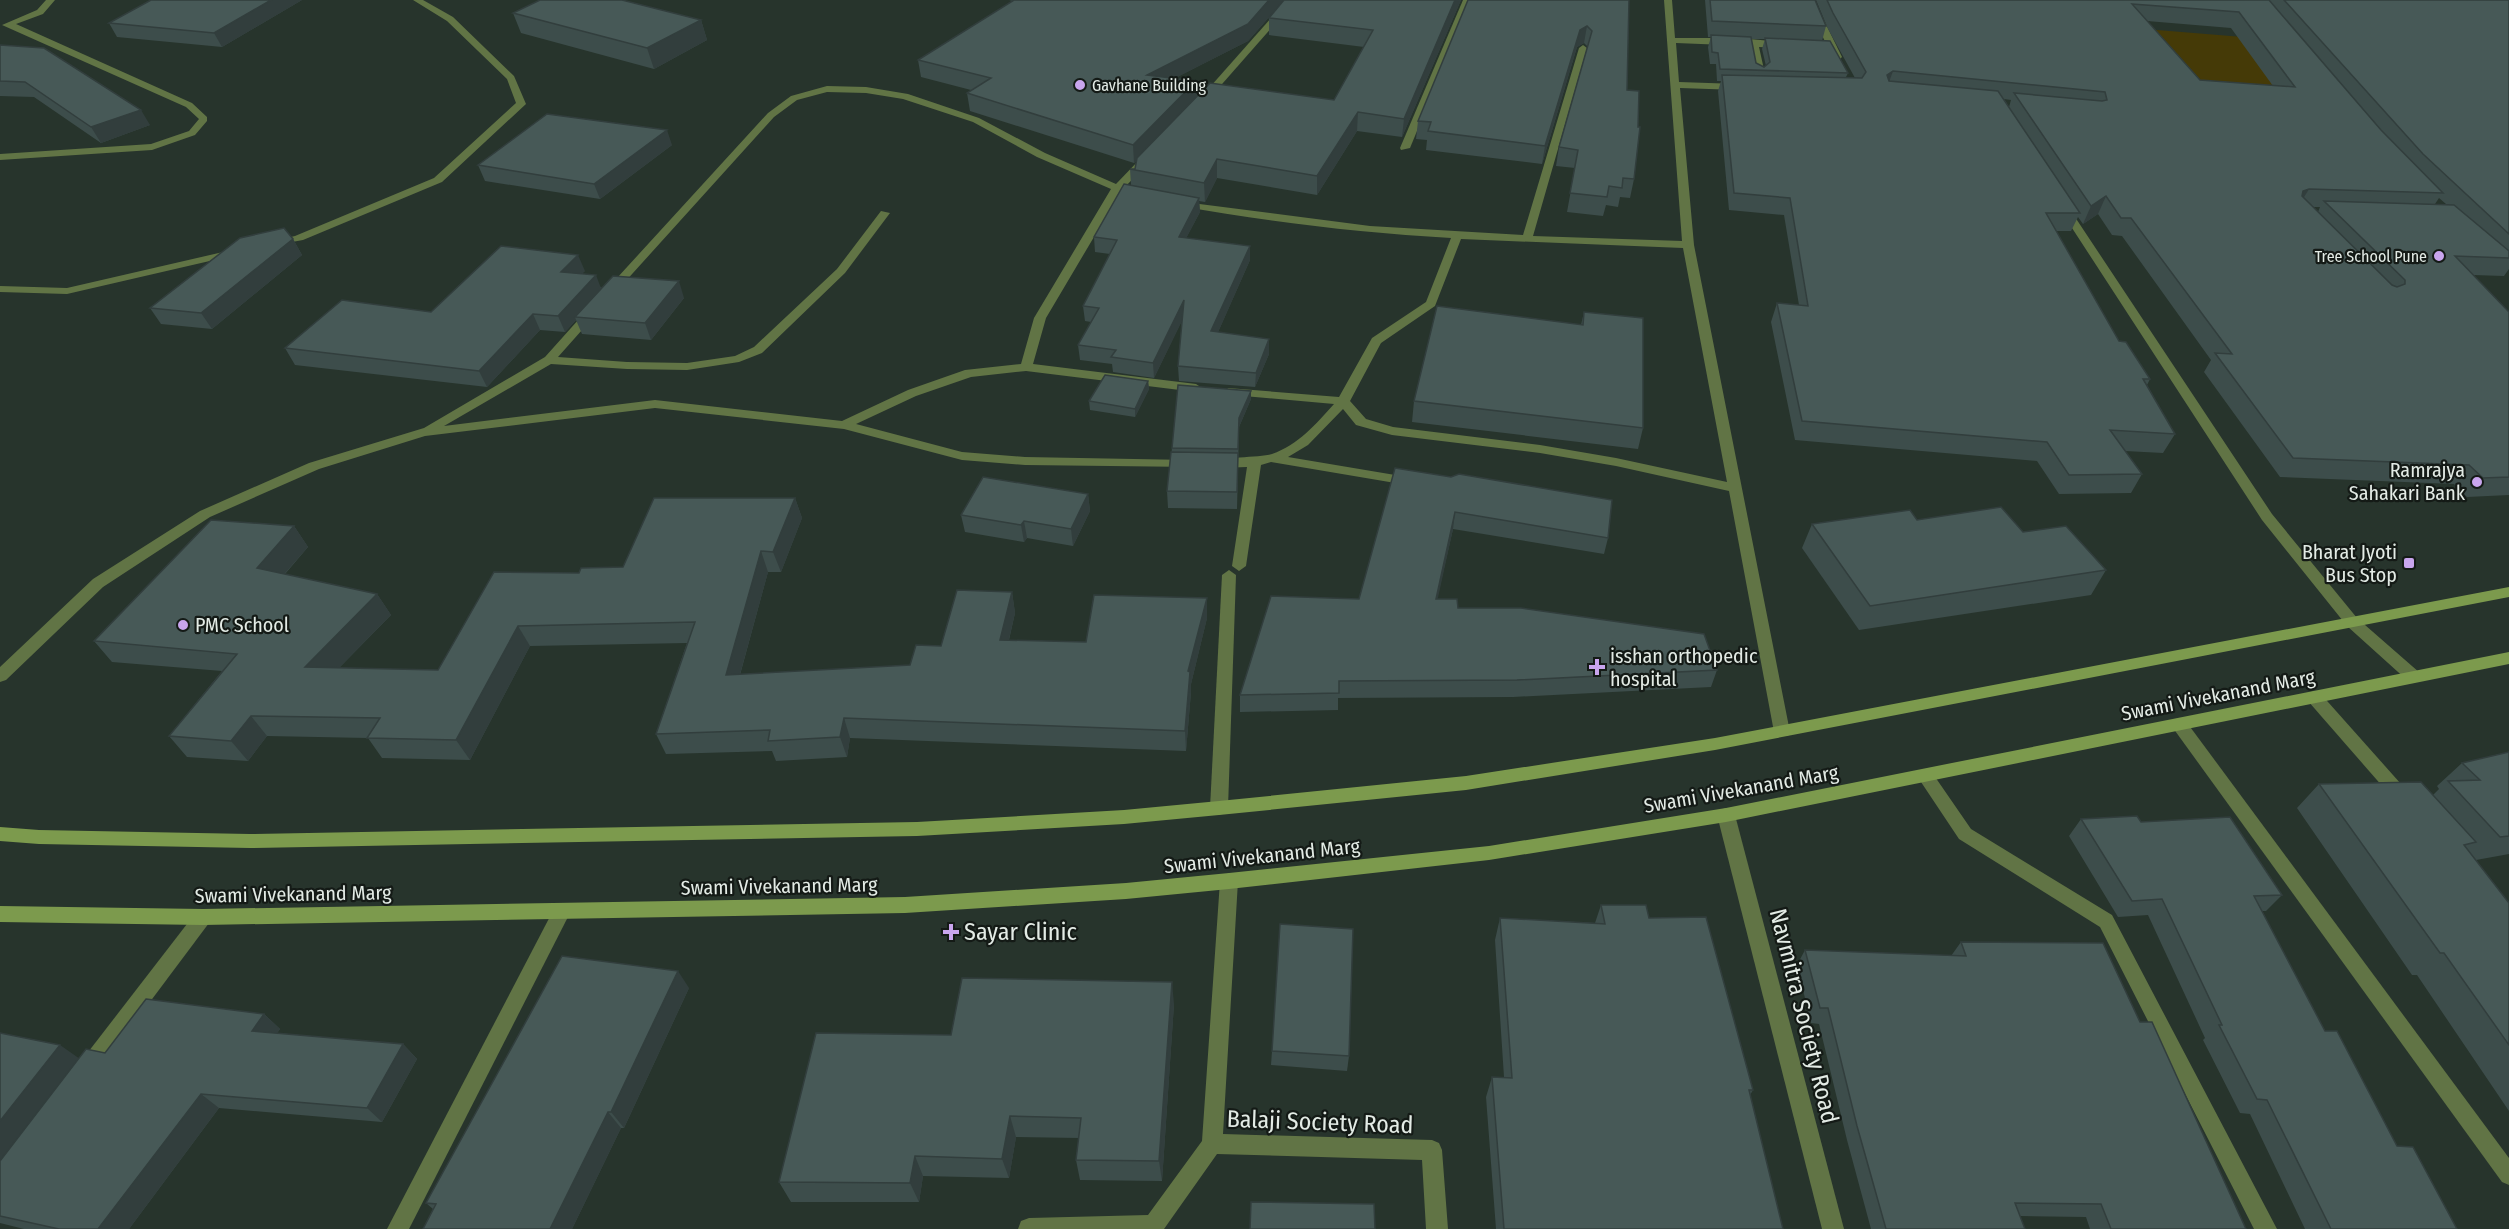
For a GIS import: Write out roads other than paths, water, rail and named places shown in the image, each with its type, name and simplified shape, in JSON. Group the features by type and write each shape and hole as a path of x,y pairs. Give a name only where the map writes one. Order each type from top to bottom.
{"main road":[{"path":"0,834 39,837 250,841 905,830 1124,817 1219,808 1466,783 1782,732 2509,592"},
{"name":"Swami Vivekanand Marg","path":"0,914 203,917 905,905 1126,891 1229,881 1489,853 1726,815 2509,658"}],"street":[{"path":"4,25 40,12 51,0"},
{"path":"264,246 299,238 438,180 521,104 511,78 450,19 417,0"},
{"path":"1200,103 1292,0"},
{"path":"1405,148 1467,0"},
{"path":"1668,0 1688,245 1782,732"},
{"path":"1808,4 1841,66"},
{"path":"0,157 152,147 192,133 204,119 189,105 4,25"},
{"path":"1671,40 1798,45"},
{"path":"1754,43 1760,74"},
{"path":"1820,46 1831,46"},
{"path":"1527,239 1583,48"},
{"path":"1675,85 1747,87"},
{"path":"424,432 549,360 771,115 794,98 827,89 866,90 905,96 976,120 1041,155 1116,190 1139,194"},
{"path":"1026,367 1040,318 1116,190 1154,151"},
{"path":"2053,192 2267,517 2352,622 2414,677"},
{"path":"1173,201 1242,215 1456,236 1688,245"},
{"path":"549,360 658,366 726,362 745,358 758,350 841,271 885,213"},
{"path":"0,676 98,583 205,514 314,466 424,432 655,404 843,425 962,456 1025,461 1254,464 1274,459 1315,435 1343,401 1376,341 1431,304 1456,236"},
{"path":"0,289 67,291 253,249"},
{"path":"843,425 912,393 969,373 1026,367 1179,387 1343,401 1361,422 1392,431 1562,453 1735,488"},
{"path":"1274,459 1425,484"},
{"path":"1219,808 1234,571 1254,464"},
{"path":"2314,697 2415,811"},
{"path":"2179,724 2509,1175"},
{"path":"1925,776 1965,834 2106,921 2266,1229"},
{"name":"Navmitra Society Road","path":"1726,815 1833,1229"},
{"name":"Balaji Society Road","path":"1229,881 1212,1144 1432,1150 1437,1229"},
{"path":"398,1229 562,911"},
{"path":"80,1080 203,917"},
{"path":"1029,1229 1153,1226 1212,1144"}],"place":[{"name":"Gavhane Building","path":"1080,85"},
{"name":"Tree School Pune","path":"2439,256"},
{"name":"Ramrajya Sahakari Bank","path":"2477,482"},
{"name":"Bharat Jyoti Bus Stop","path":"2409,563"},
{"name":"PMC School","path":"183,625"},
{"name":"isshan orthopedic hospital","path":"1597,667"},
{"name":"Sayar Clinic","path":"951,932"}]}
